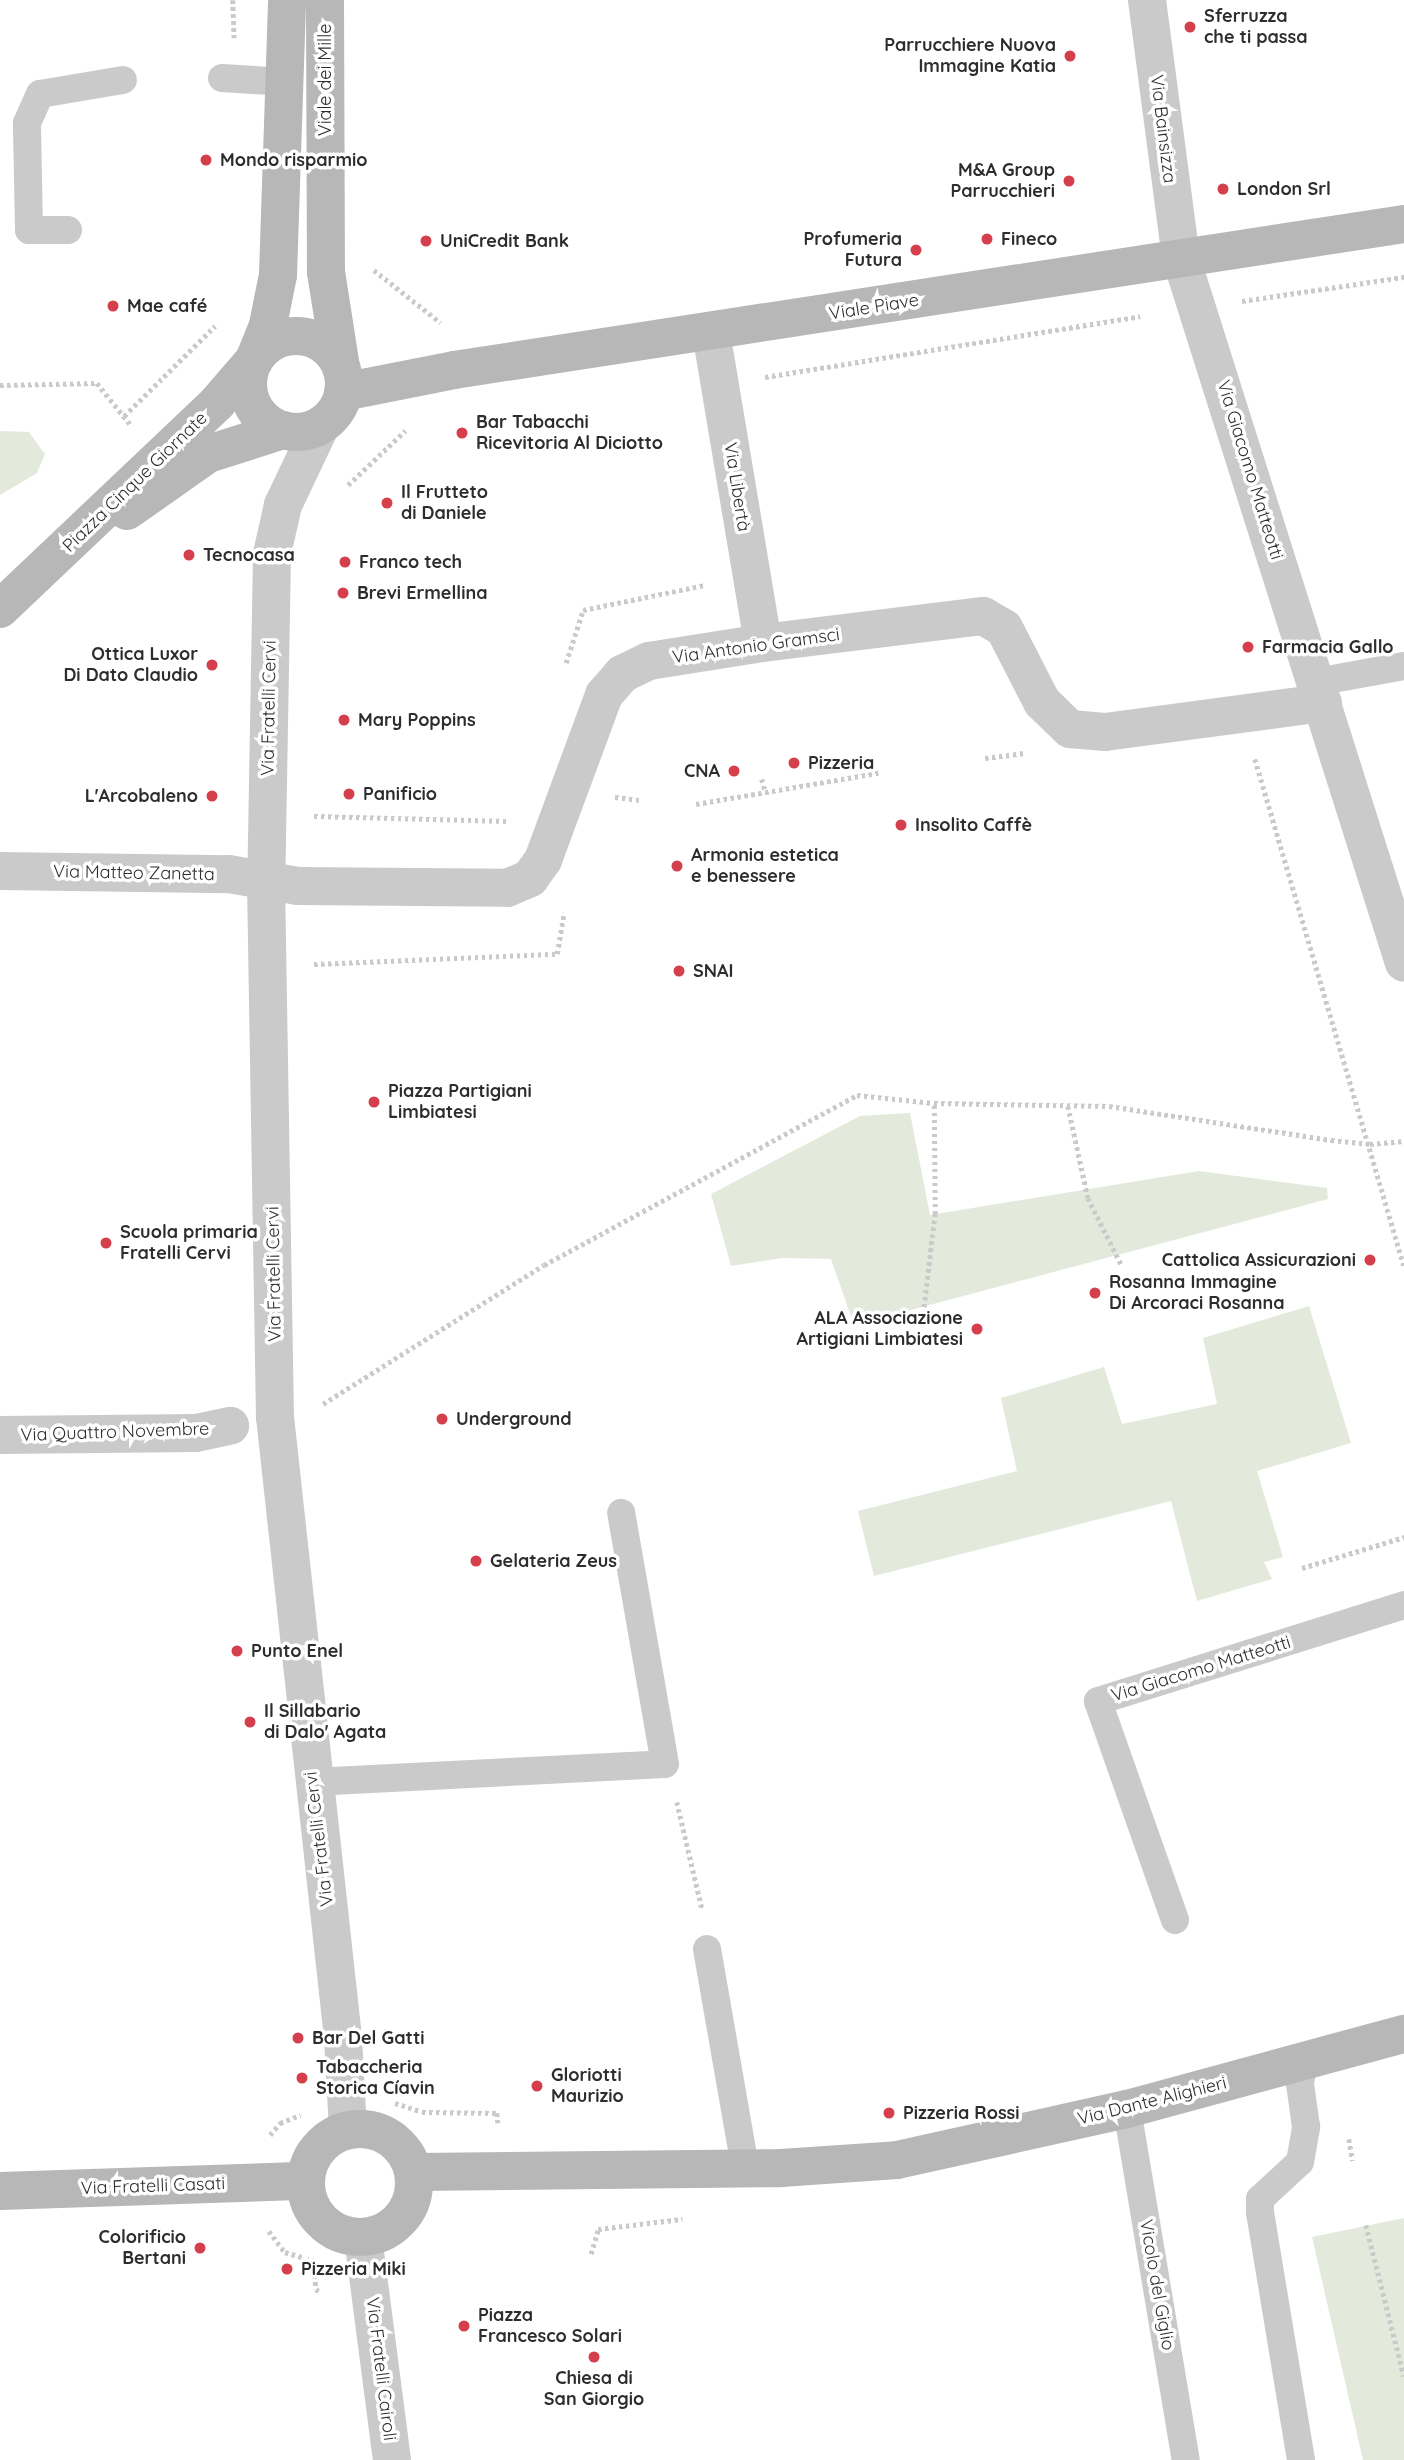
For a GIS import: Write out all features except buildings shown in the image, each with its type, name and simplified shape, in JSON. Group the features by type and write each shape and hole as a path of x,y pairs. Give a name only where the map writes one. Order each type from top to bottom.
{"street":[{"path":"254,360 274,341 300,336 325,346 342,380 331,417 309,430 283,430 264,419 252,401 248,381 254,360 268,325 278,275 287,0"},
{"name":"Viale dei Mille","path":"325,0 326,272 342,380"},
{"name":"Via Bainsizza","path":"1147,0 1181,258"},
{"name":"Viale Piave","path":"342,380 454,370 1404,224"},
{"name":"Via Giacomo Matteotti","path":"1181,258 1404,963"},
{"name":"Via Libertà","path":"711,332 763,643"},
{"name":"Piazza Cinque Giornate","path":"53,562 217,403 254,360"},
{"name":"Via Fratelli Cervi","path":"321,425 283,505 272,554 267,882 275,1417 312,1782 343,2038 348,2130"},
{"name":"Piazza Cinque Giornate","path":"53,562 197,460 220,448 283,430"},
{"path":"0,608 53,562"},
{"name":"Via Antonio Gramsci","path":"267,882 298,886 507,888 530,878 543,859 604,695 622,674 649,661 763,643 983,616 1004,628 1042,702 1070,729 1105,732 1320,692"},
{"name":"Via Matteo Zanetta","path":"0,871 229,874 267,882"},
{"name":"Via Quattro Novembre","path":"0,1435 196,1433 230,1426"},
{"name":"Via Dante Alighieri","path":"745,2167 897,2160 1127,2109 1404,2034"},
{"path":"364,2129 387,2136 405,2151 414,2172 412,2198 405,2213 380,2234 363,2237 330,2227 309,2198 306,2181 319,2148 348,2130 364,2129"},
{"path":"414,2172 745,2167"},
{"name":"Via Fratelli Casati","path":"0,2191 306,2181"},
{"name":"Via Fratelli Cairoli","path":"363,2237 392,2460"}],"lane":[{"path":"229,78 286,82"},
{"path":"68,230 30,230 27,123 40,94 123,80"},
{"path":"1320,692 1404,666"},
{"path":"230,1426 275,1417"},
{"path":"312,1782 665,1764 621,1513"},
{"name":"Via Giacomo Matteotti","path":"1175,1920 1098,1701 1404,1605"},
{"path":"708,1949 745,2167"},
{"path":"1301,2460 1260,2213 1260,2199 1300,2162 1306,2127 1300,2084 1304,2060"},
{"name":"Vicolo del Giglio","path":"1127,2109 1186,2460"}],"path":[{"path":"229,78 233,0"},
{"path":"124,416 218,322"},
{"path":"0,385 97,383 135,430"},
{"path":"563,673 583,610 752,575"},
{"path":"985,758 1022,751 1031,758"},
{"path":"1253,754 1404,1266"},
{"path":"696,804 878,774"},
{"path":"762,779 765,792"},
{"path":"314,803 314,817 510,821"},
{"path":"275,1417 328,1403 544,1265 857,1095 934,1103 1109,1106 1370,1144 1404,1141"},
{"path":"922,1321 935,1214 934,1103"},
{"path":"1068,1106 1088,1198 1122,1266"},
{"path":"1302,1568 1404,1537"},
{"path":"665,1764 683,1823 708,1949"},
{"path":"1366,2225 1404,2375"}],"shaded area":[{"path":"0,431 29,432 45,454 37,473 0,495"},
{"path":"910,1113 930,1215 1199,1171 1327,1188 1328,1199 854,1325 831,1259 782,1258 731,1266 711,1194 860,1116"},
{"path":"1309,1306 1351,1443 1257,1471 1283,1557 1264,1562 1272,1579 1197,1601 1171,1501 874,1576 858,1511 1017,1471 1001,1398 1104,1367 1122,1424 1217,1404 1203,1338"},
{"path":"1404,2218 1404,2460 1363,2460 1312,2237"}],"place":[{"name":"Sferruzza che ti passa","path":"1190,27"},
{"name":"Parrucchiere Nuova Immagine Katia","path":"1070,56"},
{"name":"Mondo risparmio","path":"206,160"},
{"name":"M&A Group Parrucchieri","path":"1069,181"},
{"name":"London Srl","path":"1223,189"},
{"name":"Fineco","path":"987,239"},
{"name":"UniCredit Bank","path":"426,241"},
{"name":"Profumeria Futura","path":"916,250"},
{"name":"Mae café","path":"113,306"},
{"name":"Bar Tabacchi Ricevitoria Al Diciotto","path":"462,433"},
{"name":"Il Frutteto di Daniele","path":"387,503"},
{"name":"Tecnocasa","path":"189,555"},
{"name":"Franco tech","path":"345,562"},
{"name":"Brevi Ermellina","path":"343,593"},
{"name":"Farmacia Gallo","path":"1248,647"},
{"name":"Ottica Luxor Di Dato Claudio","path":"212,665"},
{"name":"Mary Poppins","path":"344,720"},
{"name":"Pizzeria","path":"794,763"},
{"name":"CNA","path":"734,771"},
{"name":"Panificio","path":"349,794"},
{"name":"L'Arcobaleno","path":"212,796"},
{"name":"Insolito Caffè","path":"901,825"},
{"name":"Armonia estetica e benessere","path":"677,866"},
{"name":"SNAI","path":"679,971"},
{"name":"Piazza Partigiani Limbiatesi","path":"374,1102"},
{"name":"Scuola primaria Fratelli Cervi","path":"106,1243"},
{"name":"Cattolica Assicurazioni","path":"1370,1260"},
{"name":"Rosanna Immagine Di Arcoraci Rosanna","path":"1095,1293"},
{"name":"ALA Associazione Artigiani Limbiatesi","path":"977,1329"},
{"name":"Underground","path":"442,1419"},
{"name":"Gelateria Zeus","path":"476,1561"},
{"name":"Punto Enel","path":"237,1651"},
{"name":"Il Sillabario di Dalo' Agata","path":"250,1722"},
{"name":"Bar Del Gatti","path":"298,2038"},
{"name":"Tabaccheria Storica Cíavin","path":"302,2078"},
{"name":"Gloriotti Maurizio","path":"537,2086"},
{"name":"Pizzeria Rossi","path":"889,2113"},
{"name":"Colorificio Bertani","path":"200,2248"},
{"name":"Pizzeria Miki","path":"287,2269"},
{"name":"Piazza Francesco Solari","path":"464,2326"},
{"name":"Chiesa di San Giorgio","path":"594,2357"}]}
